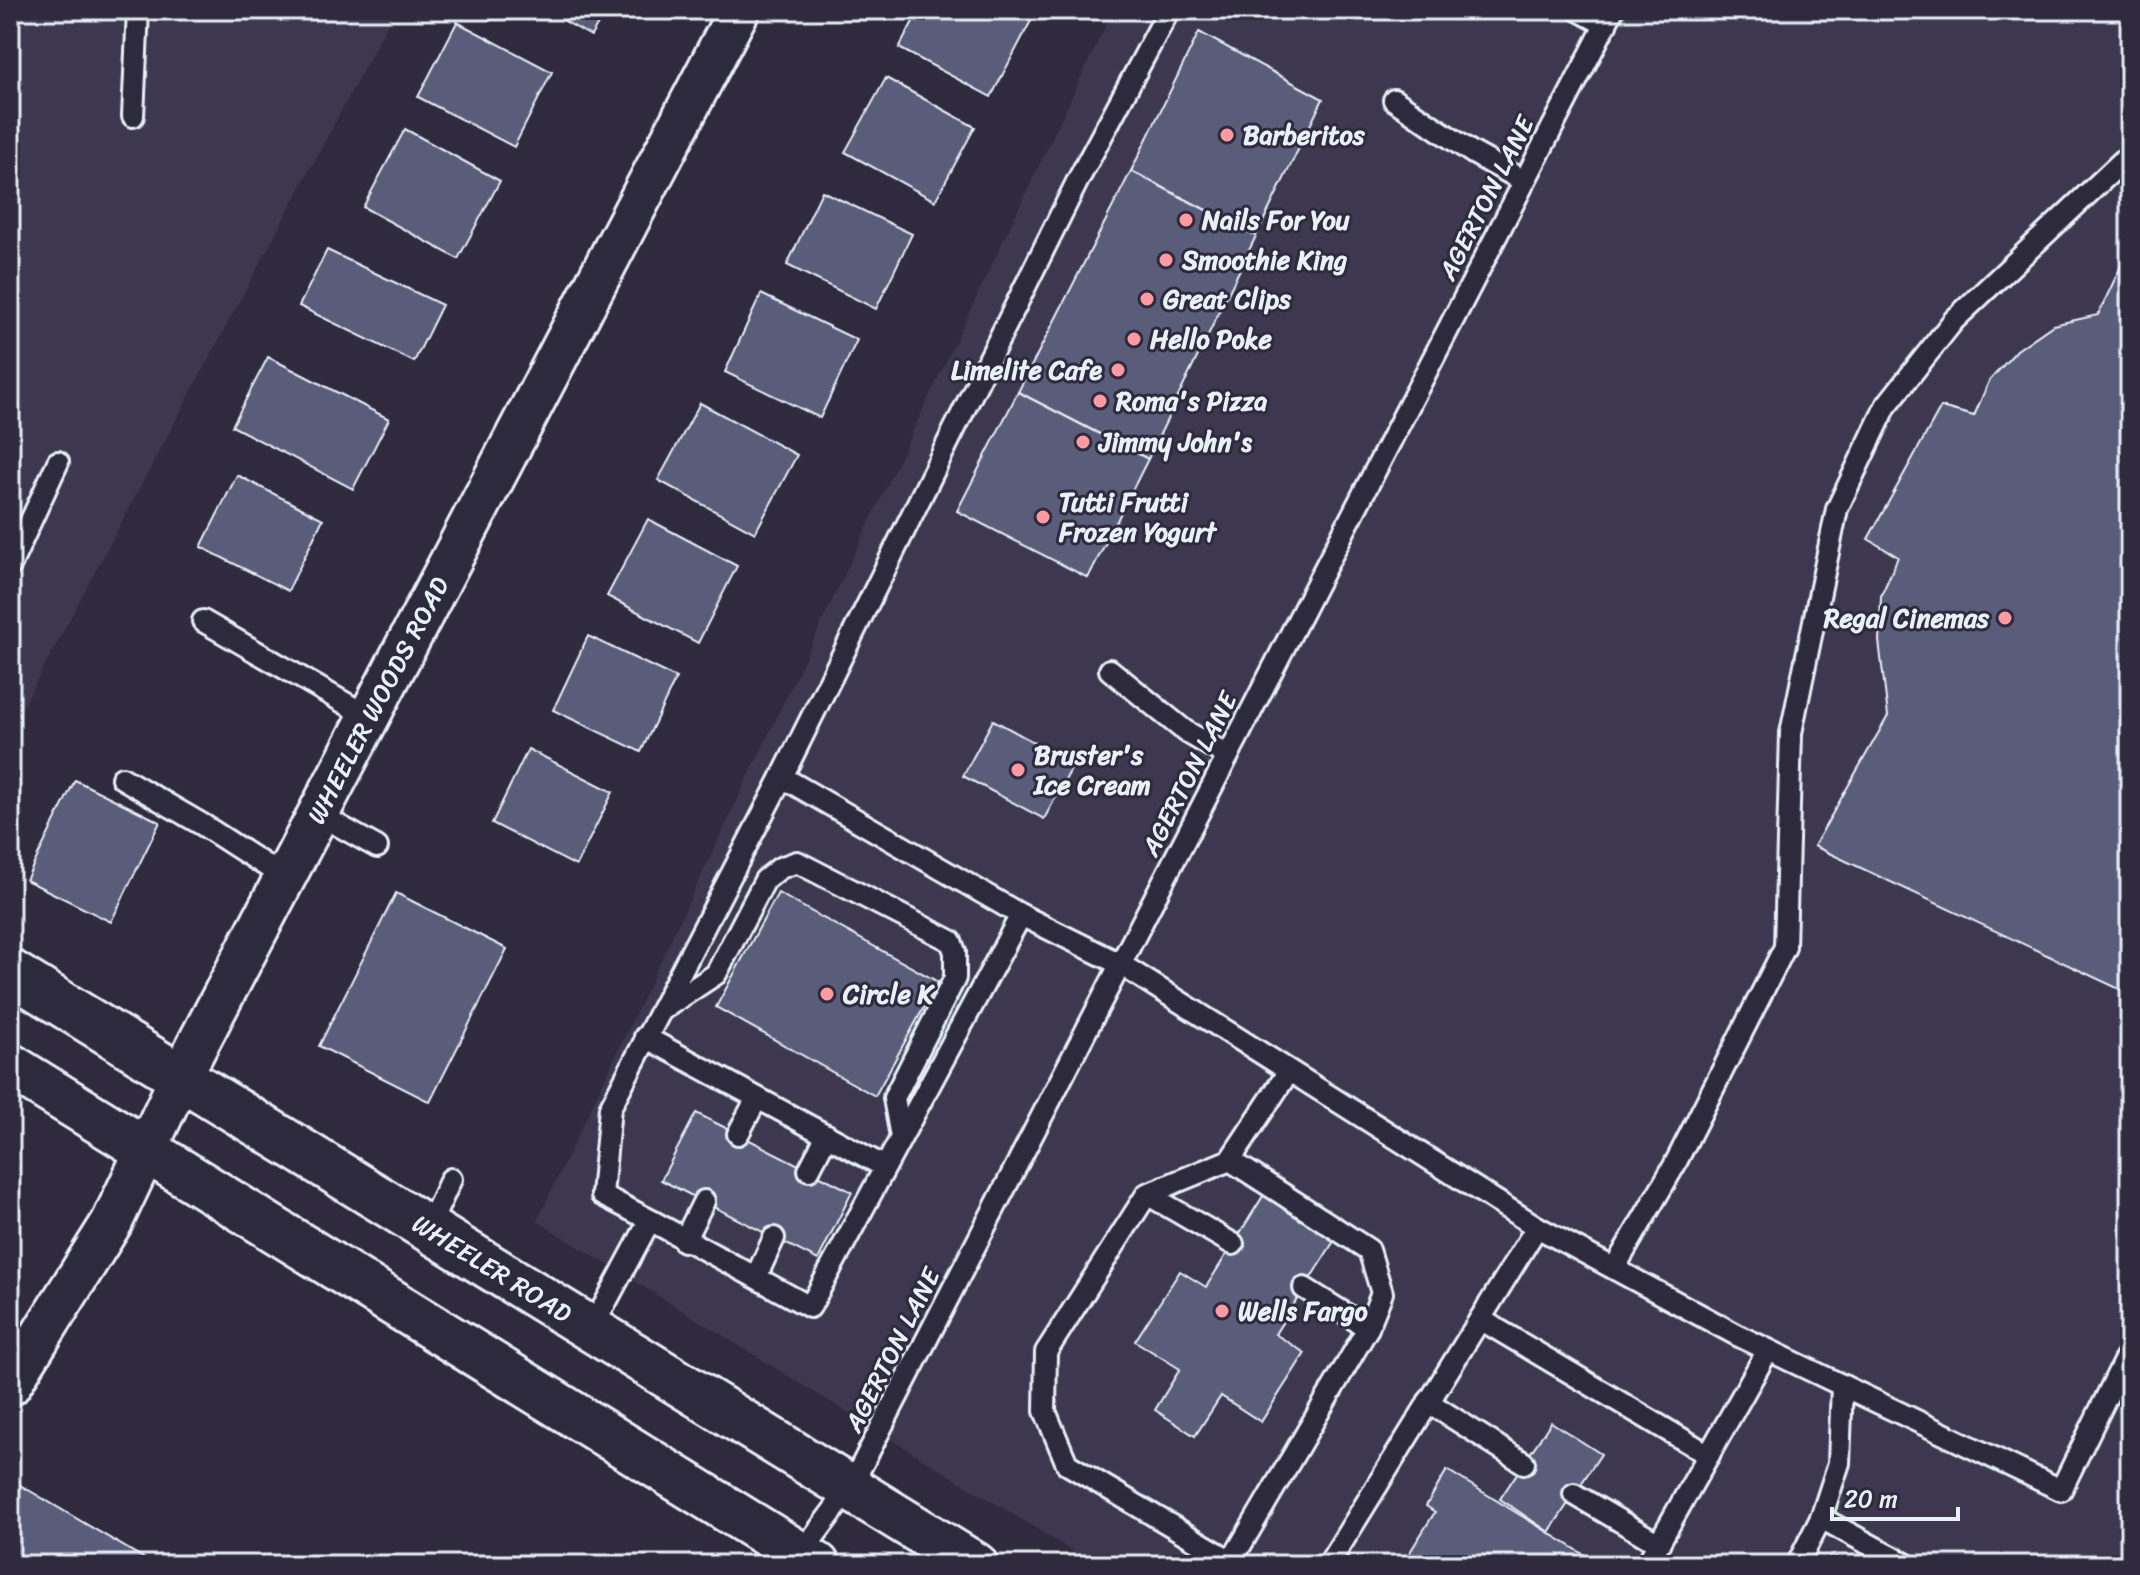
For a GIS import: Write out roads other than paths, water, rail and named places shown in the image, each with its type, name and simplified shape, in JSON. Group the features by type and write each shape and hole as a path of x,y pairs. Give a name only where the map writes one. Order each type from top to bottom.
{"main road":[{"name":"WHEELER ROAD","path":"10,972 975,1565"},
{"path":"10,1066 144,1152 809,1560"}],"street":[{"name":"WHEELER WOODS ROAD","path":"10,1385 112,1222 180,1078 739,10"}],"lane":[{"path":"133,116 138,10"},
{"path":"1021,915 810,1307 602,1195 610,1108 782,777 1078,180 1169,10"},
{"path":"1578,10 1610,17"},
{"name":"AGERTON LANE","path":"809,1560 850,1488 1610,17"},
{"path":"1394,100 1473,153 1524,181"},
{"path":"1615,1267 1674,1166 1785,947 1791,733 1837,509 1886,406 1954,320 2130,154"},
{"path":"10,566 58,462"},
{"path":"203,621 369,717"},
{"path":"1110,670 1185,731 1228,756"},
{"path":"782,777 1021,915 1120,964 1537,1227 1737,1335 2061,1490 2130,1349"},
{"path":"122,778 285,878"},
{"path":"318,814 377,847"},
{"path":"660,1011 716,974 765,880 780,868 797,862 951,941 955,952 955,978 894,1098 901,1137"},
{"path":"645,1037 885,1167"},
{"path":"1230,1160 1369,1250 1382,1293 1368,1328 1230,1563 1067,1464 1045,1411 1046,1352 1147,1194 1230,1160 1289,1071"},
{"path":"738,1134 757,1098"},
{"path":"809,1170 827,1135"},
{"path":"429,1227 451,1179"},
{"path":"1147,1194 1233,1244"},
{"path":"684,1241 704,1201"},
{"path":"592,1328 650,1220"},
{"path":"1328,1565 1537,1227"},
{"path":"756,1277 774,1238"},
{"path":"1304,1288 1368,1328"},
{"path":"1480,1319 1709,1455"},
{"path":"1652,1565 1651,1557 1768,1350"},
{"path":"1797,1565 1821,1518 1839,1463 1842,1385"},
{"path":"1428,1402 1524,1463"},
{"path":"1574,1494 1659,1544"},
{"path":"1821,1518 1907,1565"}],"place":[{"name":"Barberitos","path":"1227,135"},
{"name":"Nails For You","path":"1186,220"},
{"name":"Smoothie King","path":"1166,260"},
{"name":"Great Clips","path":"1147,299"},
{"name":"Hello Poke","path":"1134,339"},
{"name":"Limelite Cafe","path":"1118,370"},
{"name":"Roma's Pizza","path":"1100,401"},
{"name":"Jimmy John's","path":"1083,442"},
{"name":"Tutti Frutti Frozen Yogurt","path":"1043,517"},
{"name":"Regal Cinemas","path":"2005,618"},
{"name":"Bruster's Ice Cream","path":"1018,770"},
{"name":"Circle K","path":"827,994"},
{"name":"Wells Fargo","path":"1222,1311"}]}
